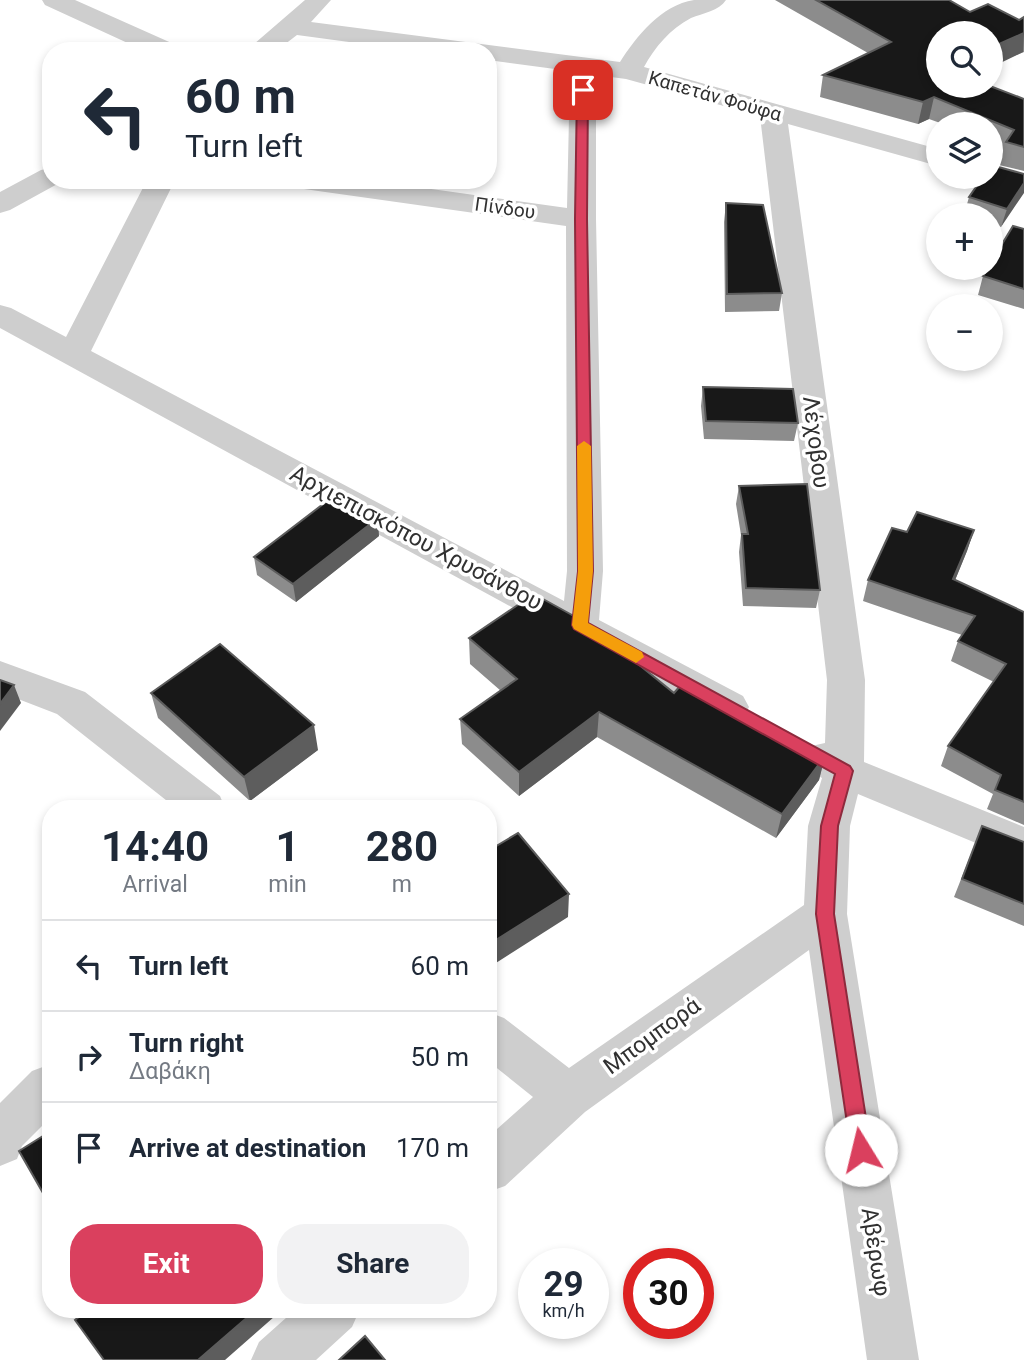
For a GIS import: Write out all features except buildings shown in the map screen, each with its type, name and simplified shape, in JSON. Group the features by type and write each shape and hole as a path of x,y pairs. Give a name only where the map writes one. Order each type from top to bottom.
{"street":[{"path":"54,0 147,42"},
{"path":"271,42 292,27 319,0"},
{"path":"628,71 647,40 680,14 714,0"},
{"path":"292,27 408,42"},
{"name":"Καπετάν Φούφα","path":"497,53 628,71 926,155"},
{"path":"580,625 585,571 581,219 583,64"},
{"name":"Λέχοβου","path":"773,113 846,680 844,771"},
{"path":"0,204 42,181"},
{"path":"73,355 156,189"},
{"name":"Πίνδου","path":"368,189 581,219"},
{"name":"Αρχιεπισκόπου Χρυσάνθου","path":"0,315 760,724"},
{"path":"0,676 71,703 195,800"},
{"path":"796,744 844,771 1024,845"},
{"name":"Αβέρωφ","path":"844,771 830,826 825,914 893,1360"},
{"name":"Μπομπορά","path":"497,1161 569,1096 825,914"},
{"path":"497,1040 569,1096"},
{"path":"0,1143 3,1133 42,1093"},
{"path":"277,1360 324,1318"}],"slow traffic":[{"path":"584,446 585,571 580,625 636,657"}],"route":[{"path":"583,90 581,219 585,571 580,625 844,771 830,826 825,914 861,1150"}]}
